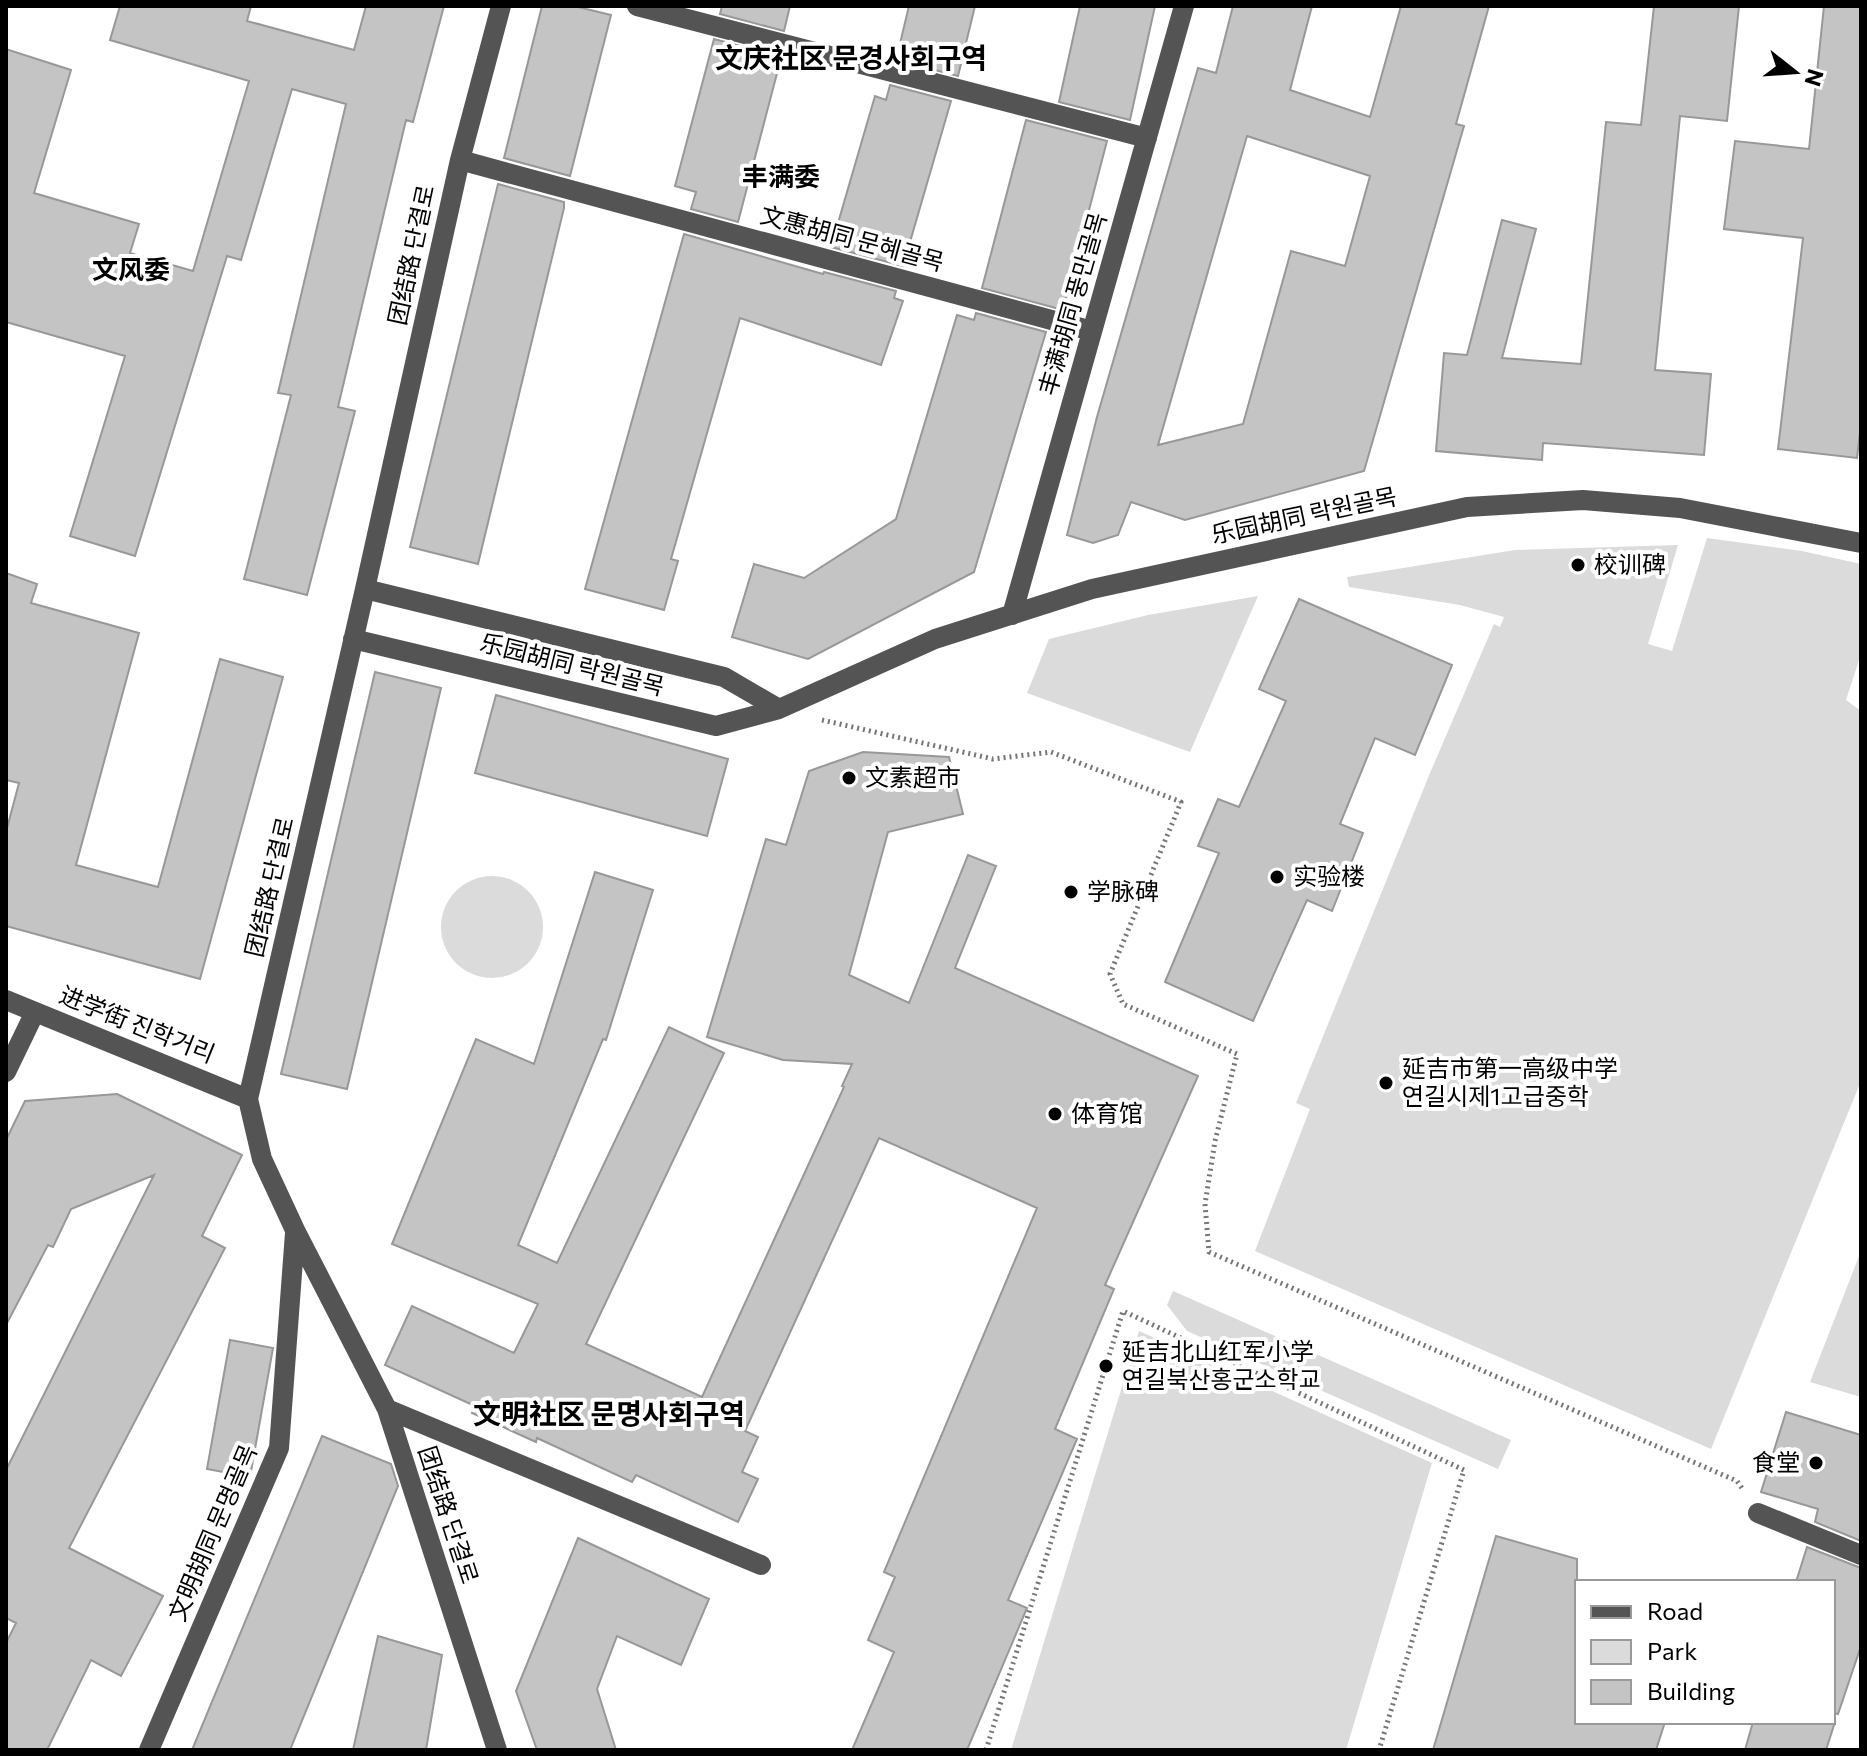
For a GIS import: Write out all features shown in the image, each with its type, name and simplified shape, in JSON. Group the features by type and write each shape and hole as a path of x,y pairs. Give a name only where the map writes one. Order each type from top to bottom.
{"street":[{"name":"团结路 단결로","path":"497,1750 387,1409 262,1159 248,1099 460,160 501,6"},
{"path":"637,6 1147,138"},
{"name":"丰满胡同 풍만골목","path":"1012,615 1184,6"},
{"name":"文惠胡同 문혜골목","path":"460,160 1092,331"},
{"name":"乐园胡同 락원골목","path":"353,639 716,726 779,709 935,639 1092,589 1467,507 1583,500 1680,508 1861,543"},
{"name":"乐园胡同 락원골목","path":"365,589 724,677 779,709"},
{"name":"进学街 진학거리","path":"6,1000 248,1099"},
{"path":"6,1072 35,1012"},
{"name":"文明胡同 문명골목","path":"149,1750 279,1448 295,1230"},
{"path":"387,1409 761,1565"},
{"path":"1758,1513 1861,1555"}],"path":[{"path":"779,709 993,759 1051,752 1181,802 1110,974 1123,1004 1237,1054 1215,1141 1205,1204 1209,1252 1737,1481 1758,1513"},
{"path":"986,1750 1123,1311 1464,1470 1379,1750"}],"green space":[{"path":"1707,538 1802,551 1861,564 1861,654 1846,700 1861,711 1861,1081 1711,1449 1255,1251 1310,1109 1296,1103 1430,773 1494,624 1500,627 1504,617 1460,605 1349,587 1347,577 1515,550 1678,545 1648,644 1672,651"},
{"path":"1258,596 1190,752 1027,693 1049,639 1148,615"},
{"path":"492,876 512,879 535,898 540,907 543,927 540,947 521,970 512,975 492,978 472,975 449,956 444,947 441,927 444,907 463,884 472,879"},
{"path":"1861,1251 1861,1397 1810,1382"},
{"path":"1173,1291 1511,1440 1498,1469 1187,1331 1167,1305"},
{"path":"1139,1331 1432,1463 1346,1750 1011,1750"}],"building":[{"path":"120,6 251,6 247,21 354,50 366,6 444,6 413,122 406,120 338,407 355,411 307,595 244,579 291,395 278,393 346,104 292,89 241,260 227,256 135,556 70,536 125,356 6,322 6,49 71,70 34,193 139,224 130,253 193,271 249,81 110,40"},
{"path":"542,6 574,6 611,15 570,176 504,158"},
{"path":"722,6 790,6 784,31 720,14"},
{"path":"909,6 975,6 958,76 896,60"},
{"path":"1080,6 1155,6 1130,120 1059,102"},
{"path":"1233,6 1312,6 1290,90 1370,117 1401,6 1489,6 1456,124 1464,126 1364,471 1185,520 1131,502 1118,535 1093,543 1067,535 1097,417 1198,68 1216,73","holes":["1247,136 1370,176 1345,266 1291,251 1243,424 1158,445"]},
{"path":"1654,6 1739,6 1727,121 1680,116 1655,370 1711,374 1704,455 1543,443 1542,460 1436,451 1444,353 1467,355 1502,220 1536,229 1502,358 1581,364 1606,122 1641,125"},
{"path":"1824,6 1861,6 1861,423 1857,458 1778,449 1803,238 1724,229 1735,141 1809,149"},
{"path":"714,39 778,56 777,61 780,62 738,222 691,209 696,192 675,186"},
{"path":"890,85 951,101 903,266 831,247 875,96 886,100"},
{"path":"1026,120 1107,141 1063,310 982,288"},
{"path":"498,184 564,202 564,208 478,564 410,547"},
{"path":"684,234 823,274 896,291 894,298 903,301 881,365 740,318 671,559 678,561 664,610 585,589"},
{"path":"976,313 1046,332 974,572 808,659 732,637 754,564 804,578 896,519 957,315 974,320"},
{"path":"6,573 37,584 31,603 139,633 76,865 158,887 220,659 283,677 200,979 6,926 6,832 19,783 6,780"},
{"name":"实验楼","path":"1299,599 1452,665 1415,755 1375,738 1340,824 1363,833 1332,911 1307,900 1253,1021 1165,982 1219,853 1198,846 1218,799 1239,807 1286,701 1259,689"},
{"path":"375,672 441,688 347,1089 281,1074"},
{"path":"496,695 728,759 707,836 475,773"},
{"path":"863,752 949,757 963,814 888,832 849,975 909,1003 968,855 996,866 955,968 1198,1076 1105,1285 1114,1289 1055,1429 1077,1439 1008,1600 1027,1608 967,1750 852,1750 894,1652 868,1640 895,1577 884,1572 1037,1208 879,1138 745,1431 758,1437 742,1472 758,1479 738,1522 636,1475 632,1482 537,1438 536,1442 472,1413 475,1406 385,1365 412,1306 514,1353 538,1304 392,1244 476,1039 534,1064 595,872 653,890 606,1040 603,1039 518,1245 557,1263 669,1027 724,1053 586,1344 702,1397 852,1064 783,1060 707,1037 766,839 786,845 809,771"},
{"path":"117,1094 242,1155 202,1236 225,1248 69,1548 163,1596 121,1676 91,1660 47,1750 6,1750 6,1643 16,1623 6,1618 6,1470 154,1175 71,1209 53,1247 48,1245 6,1325 6,1140 25,1101"},
{"path":"230,1340 273,1348 250,1477 207,1469"},
{"name":"食堂","path":"1786,1412 1861,1435 1861,1541 1815,1522 1818,1509 1761,1492"},
{"path":"322,1436 391,1464 398,1486 290,1750 192,1750"},
{"path":"1496,1536 1577,1559 1575,1724 1664,1724 1656,1750 1433,1750"},
{"path":"578,1538 709,1599 681,1665 617,1636 597,1689 616,1750 537,1750 516,1691"},
{"path":"1807,1547 1861,1568 1861,1646 1838,1714 1835,1713 1835,1580 1797,1580"},
{"path":"378,1636 442,1655 426,1750 353,1750"},
{"path":"1752,1724 1834,1724 1826,1750 1745,1750"}],"place":[{"name":"校训碑","path":"1578,565"},
{"name":"文素超市","path":"849,778"},
{"name":"实验楼","path":"1277,877"},
{"name":"学脉碑","path":"1071,892"},
{"name":"延吉市第一高级中学 연길시제1고급중학","path":"1386,1083"},
{"name":"体育馆","path":"1055,1114"},
{"name":"延吉北山红军小学 연길북산홍군소학교","path":"1106,1366"},
{"name":"食堂","path":"1816,1463"}],"district":[{"name":"文庆社区 문경사회구역","path":"851,58"},
{"name":"丰满委","path":"781,177"},
{"name":"文风委","path":"131,270"},
{"name":"文明社区 문명사회구역","path":"609,1414"}]}
